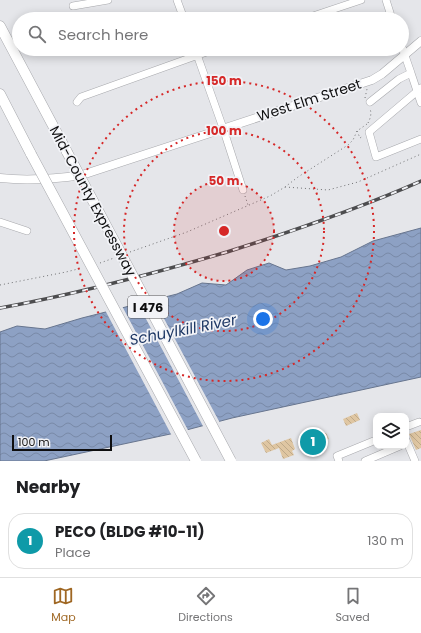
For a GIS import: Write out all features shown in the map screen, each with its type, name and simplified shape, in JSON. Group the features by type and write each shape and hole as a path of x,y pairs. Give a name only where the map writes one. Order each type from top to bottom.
{"highway":[{"name":"Mid-County Expressway","path":"0,26 12,49"},
{"name":"Mid-County Expressway","path":"16,56 230,461"},
{"name":"I 476","path":"0,94 196,461"}],"main road":[{"name":"West Elm Street","path":"409,48 421,41"},
{"name":"West Elm Street","path":"0,178 20,180 59,179 82,175 372,80 382,74 398,56"}],"street":[{"path":"73,6 108,0"},
{"path":"177,0 181,12"},
{"path":"325,12 361,0"},
{"path":"386,0 390,12"},
{"path":"78,102 81,97 186,56"},
{"path":"197,56 243,190"},
{"path":"405,56 419,89 421,103"},
{"path":"370,102 399,79 411,73"},
{"path":"419,89 369,132 376,157 421,139"},
{"path":"0,222 27,231"},
{"path":"409,426 419,422"},
{"path":"339,461 337,456 373,441"},
{"path":"409,448 416,461 421,460"},
{"path":"365,461 393,449"}],"path":[{"path":"124,255 187,232 285,187 348,145 353,140 357,131 368,124 371,117"},
{"path":"357,131 360,138 370,134"},
{"path":"285,187 328,190 358,182 421,154"},
{"path":"243,190 248,205"},
{"path":"95,264 117,257"},
{"path":"0,285 66,272 88,266"}],"water":[{"name":"Schuylkill River","path":"421,228 421,377 44,461 0,461 0,332 17,326 45,329 177,294 202,283 226,285 247,270 269,263 286,270 310,266 341,257 373,241"}],"pier":[{"path":"153,298 220,423 204,428 137,302"},
{"path":"122,306 189,432 172,436 105,310"}],"building":[{"path":"357,413 360,420 346,426 343,419"},
{"path":"421,430 421,448 416,450 409,434"},
{"path":"326,433 329,439 318,443 320,448 309,452 304,440"},
{"path":"291,438 295,449 292,451 294,455 283,459 279,448 266,453 261,443 269,439 272,445"}],"railway":[{"path":"0,308 114,283 227,252 325,219 421,181"}],"place":[{"name":"PECO (BLDG #10-11)","path":"313,442"}]}
